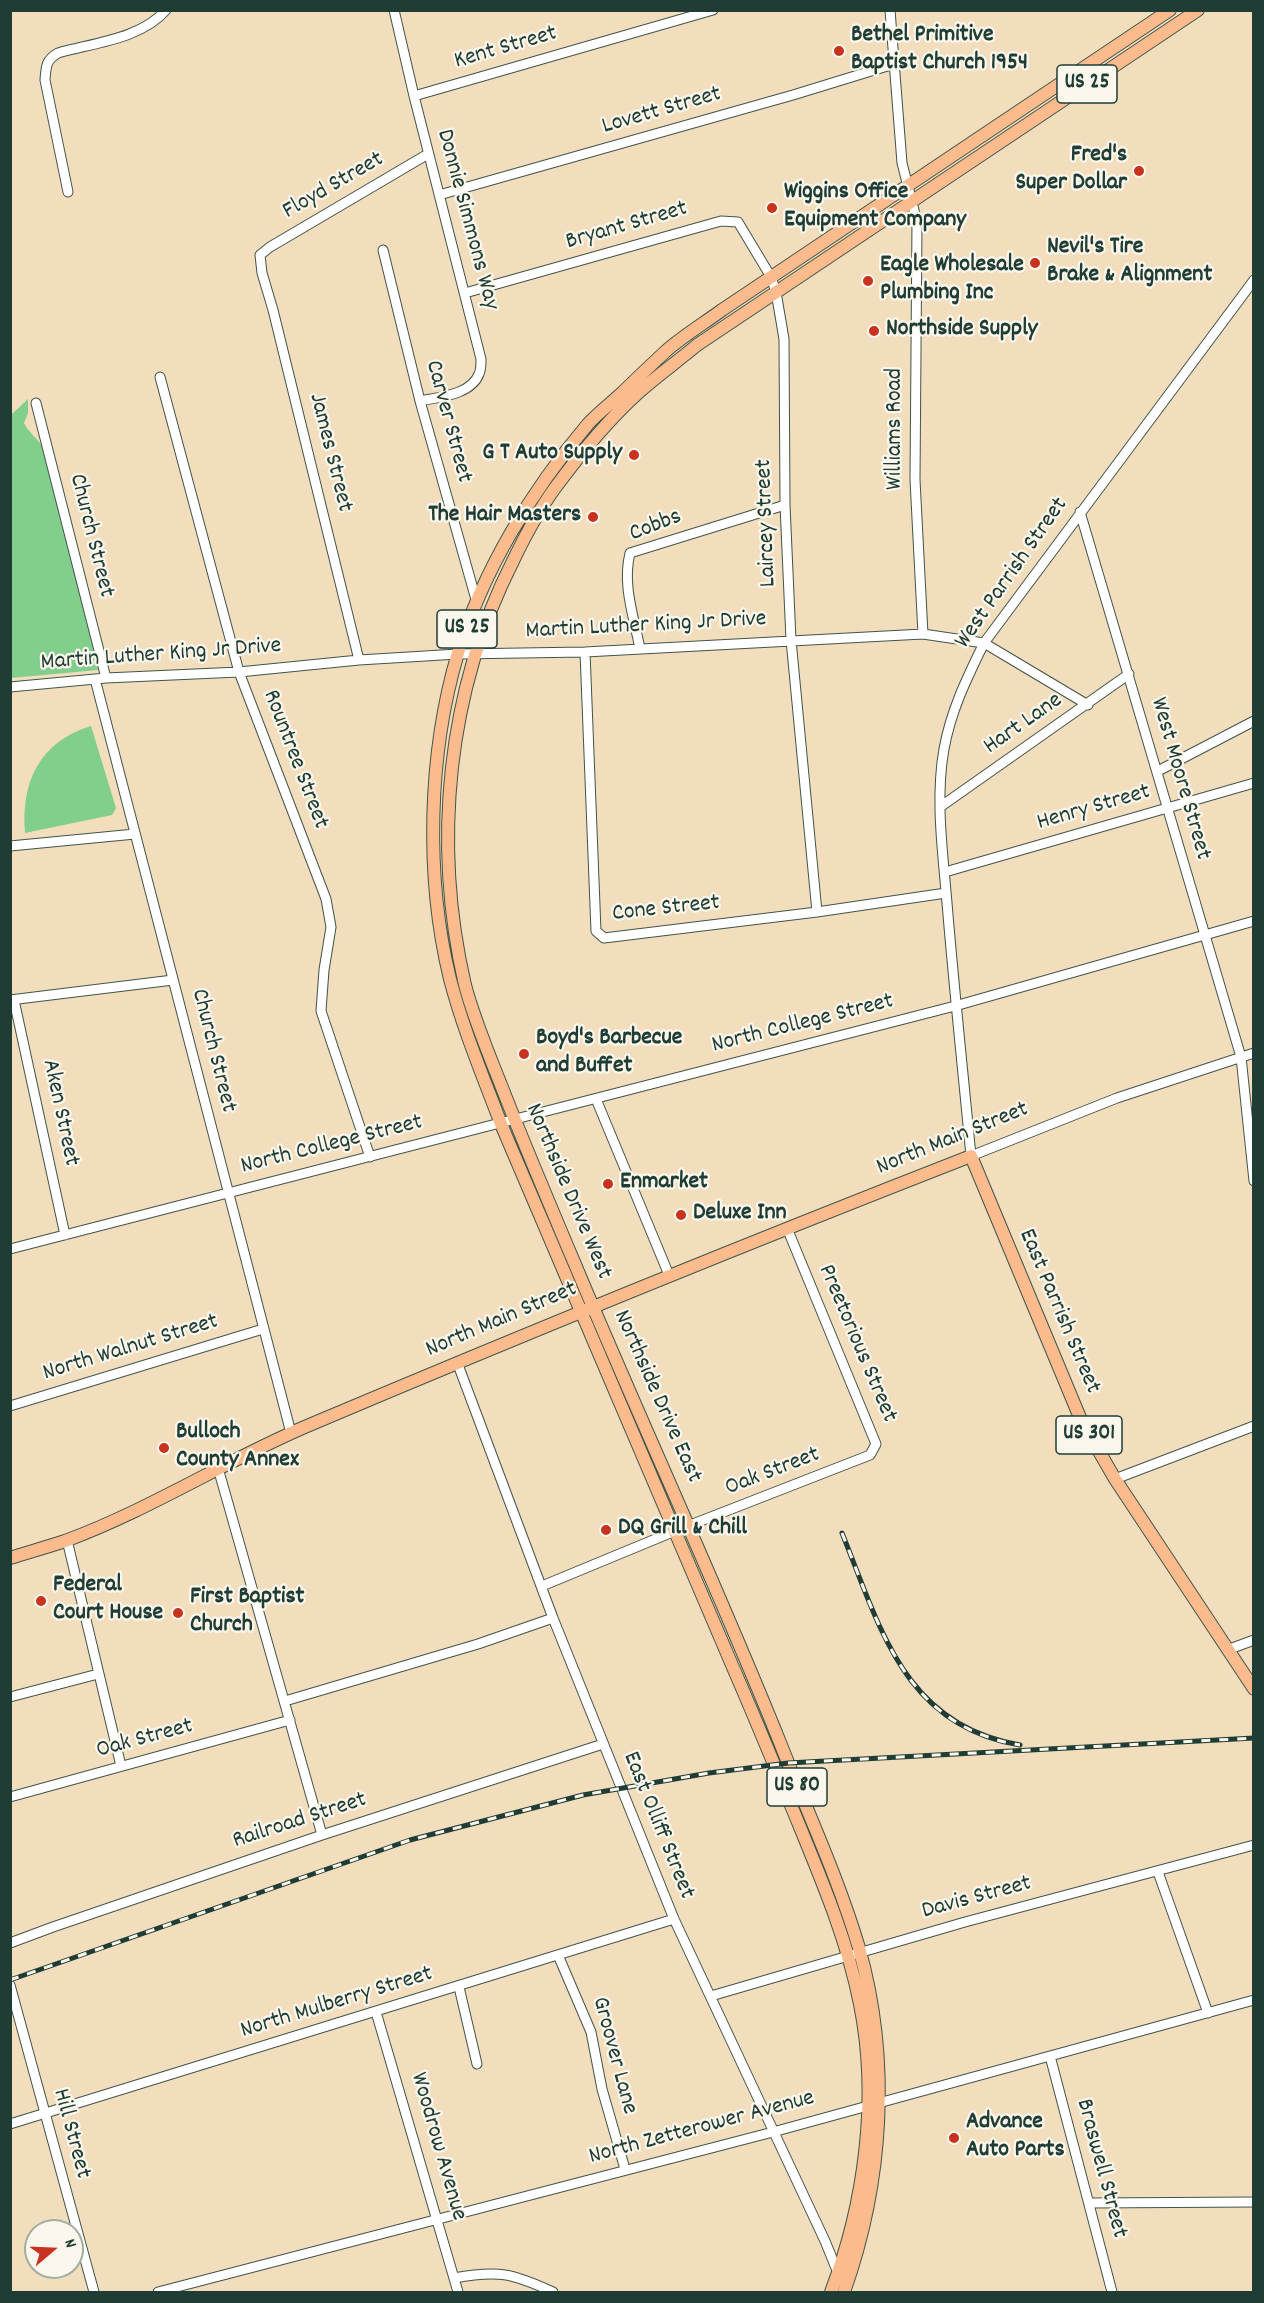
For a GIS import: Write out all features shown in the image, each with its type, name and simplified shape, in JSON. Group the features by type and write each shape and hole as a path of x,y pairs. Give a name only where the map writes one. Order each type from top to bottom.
{"main road":[{"name":"Northside Drive West","path":"587,1309 501,1124 467,1037 450,978 437,904 433,844 435,788 445,708 458,654 477,603 496,561 562,456 590,422 668,350 771,277 1170,10"},
{"name":"Northside Drive West","path":"587,1309 482,1038 466,987 452,911 447,833 450,777 458,722 476,652 496,594 524,540 554,490 600,432 639,393 697,345 1197,10"},
{"name":"North Main Street","path":"10,1558 67,1540 138,1509 291,1433 457,1362 669,1275 971,1156"},
{"name":"East Parrish Street","path":"971,1156 1081,1420 1114,1479 1254,1689"},
{"name":"Northside Drive East","path":"587,1309 689,1526 748,1663 827,1859 854,1954 874,2104 870,2198 845,2291"},
{"name":"Northside Drive East","path":"587,1309 675,1531 854,1954"},
{"name":"Northside Drive East","path":"831,2292 838,2274 861,2183 874,2104"}],"street":[{"path":"68,192 45,80 48,58 58,53 134,33 159,18 166,10"},
{"name":"Donnie Simmons Way","path":"394,10 428,154 480,352 479,374 471,385 461,391 420,401"},
{"name":"Kent Street","path":"414,96 713,10"},
{"name":"Williams Road","path":"890,10 902,163 917,222 915,480 923,634"},
{"name":"Lovett Street","path":"440,195 894,64"},
{"name":"Floyd Street","path":"260,255 428,154"},
{"name":"Bryant Street","path":"465,293 721,221 738,222 771,277"},
{"name":"Carver Street","path":"383,250 420,401 477,603"},
{"name":"James Street","path":"260,255 262,273 276,321 359,660"},
{"name":"Laircey Street","path":"771,277 776,292 784,339 786,505 791,640 817,912"},
{"name":"West Parrish Street","path":"971,1156 955,1006 940,807 944,751 951,717 960,692 984,643 1254,280"},
{"name":"Rountree Street","path":"160,377 239,672 326,899 331,927 324,970 321,1011 370,1156"},
{"name":"Church Street","path":"36,403 106,678"},
{"name":"Cobbs","path":"640,649 626,582 626,568 630,553 786,505"},
{"name":"West Moore Street","path":"1080,512 1241,1057 1254,1181"},
{"name":"Martin Luther King Jr Drive","path":"10,687 106,678 239,672 359,660 476,652 585,652 923,634 984,643 1088,705"},
{"name":"Cone Street","path":"585,652 596,932 604,938 817,912 946,893"},
{"name":"Hart Lane","path":"940,807 1129,674"},
{"name":"Church Street","path":"95,679 291,1433"},
{"path":"1158,771 1254,721"},
{"name":"Henry Street","path":"945,872 1254,783"},
{"path":"10,846 135,834"},
{"name":"North College Street","path":"10,1249 955,1006 1254,921"},
{"path":"12,1000 173,980"},
{"name":"Aken Street","path":"12,1000 66,1235"},
{"name":"North Main Street","path":"971,1156 1116,1098 1254,1053"},
{"path":"596,1099 669,1275"},
{"name":"Preetorious Street","path":"787,1228 876,1444 870,1455 851,1463"},
{"name":"North Walnut Street","path":"10,1406 263,1329"},
{"name":"East Olliff Street","path":"457,1362 553,1618 674,1919 825,2241 845,2291"},
{"path":"1114,1479 1254,1426"},
{"name":"Oak Street","path":"542,1586 675,1531 851,1463"},
{"path":"218,1468 322,1834"},
{"path":"67,1540 121,1766"},
{"path":"285,1701 478,1644 553,1618"},
{"path":"1227,1650 1254,1640"},
{"path":"10,1697 98,1674"},
{"name":"Oak Street","path":"10,1797 290,1720"},
{"name":"Railroad Street","path":"10,1943 322,1834 603,1744"},
{"name":"Davis Street","path":"711,1996 965,1922 1254,1845"},
{"path":"1158,1872 1208,2013"},
{"name":"North Mulberry Street","path":"10,2124 674,1919"},
{"name":"Groover Lane","path":"558,1955 591,2032 602,2089 625,2169"},
{"name":"Hill Street","path":"10,1985 94,2292"},
{"path":"459,1987 477,2064"},
{"name":"North Zetterower Avenue","path":"158,2292 773,2132 1254,2000"},
{"name":"Woodrow Avenue","path":"376,2012 458,2292"},
{"name":"Braswell Street","path":"1050,2056 1112,2292"},
{"path":"1090,2203 1254,2202"},
{"path":"454,2278 485,2272 502,2273 553,2292"}],"green space":[{"path":"28,399 28,413 24,423 43,447 98,670 11,678 11,415"},
{"path":"91,726 116,808 112,815 25,833 26,797 37,766 58,742"}],"railway":[{"path":"842,1533 884,1636 902,1667 923,1694 949,1717 981,1734 1020,1745"},
{"path":"10,1980 410,1840 583,1795 709,1773 788,1763 1254,1738"}],"place":[{"name":"Bethel Primitive Baptist Church 1954","path":"839,51"},
{"name":"Fred's Super Dollar","path":"1139,171"},
{"name":"Wiggins Office Equipment Company","path":"772,208"},
{"name":"Nevil's Tire Brake & Alignment","path":"1035,263"},
{"name":"Eagle Wholesale Plumbing Inc","path":"868,281"},
{"name":"Northside Supply","path":"874,331"},
{"name":"G T Auto Supply","path":"634,455"},
{"name":"The Hair Masters","path":"593,517"},
{"name":"Boyd's Barbecue and Buffet","path":"524,1054"},
{"name":"Enmarket","path":"608,1184"},
{"name":"Deluxe Inn","path":"681,1215"},
{"name":"Bulloch County Annex","path":"164,1448"},
{"name":"DQ Grill & Chill","path":"606,1530"},
{"name":"Federal Court House","path":"41,1601"},
{"name":"First Baptist Church","path":"178,1613"},
{"name":"Advance Auto Parts","path":"954,2138"}]}
